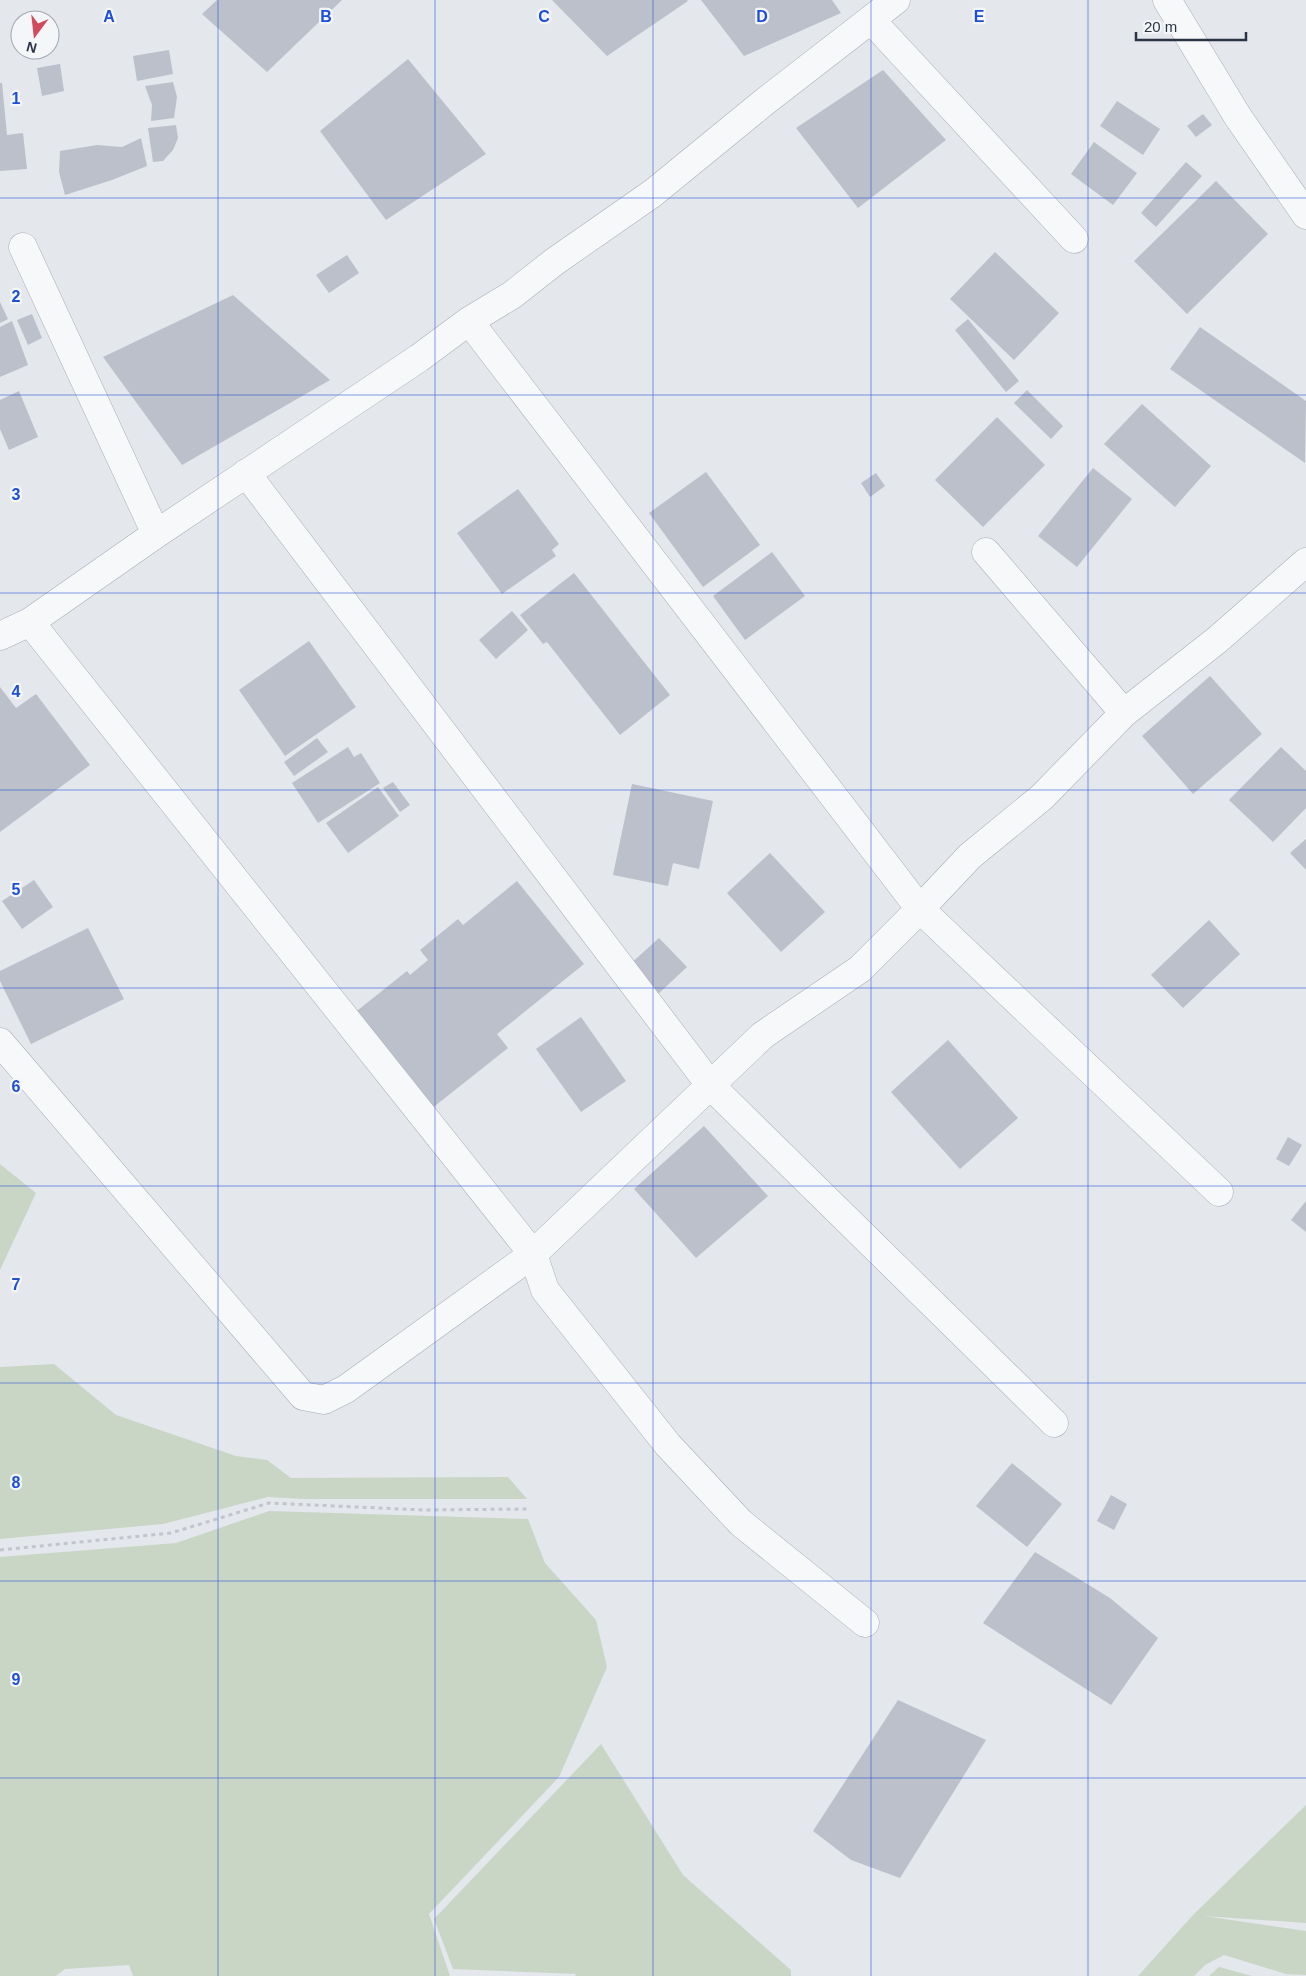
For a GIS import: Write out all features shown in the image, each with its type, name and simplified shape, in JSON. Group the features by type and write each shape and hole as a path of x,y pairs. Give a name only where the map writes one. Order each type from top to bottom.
{"street":[{"path":"0,636 30,622 156,534 419,358 469,321 512,295 554,262 653,193 763,103 896,0"},
{"path":"1167,0 1238,117 1306,215"},
{"path":"871,20 1074,239"},
{"path":"23,247 156,534"},
{"path":"469,321 920,909 1219,1192"},
{"path":"246,473 711,1086 1054,1423"},
{"path":"986,552 1124,713"},
{"path":"0,1042 303,1396 324,1400 346,1389 533,1254 763,1035 860,969 970,856 1042,797 1124,713 1217,640 1306,562"},
{"path":"30,622 533,1254 545,1290 668,1445 742,1523 865,1623"}],"path":[{"path":"0,1550 171,1534 269,1503 424,1510 528,1509"}],"green space":[{"path":"0,1164 36,1193 0,1270"},
{"path":"54,1364 116,1415 236,1456 267,1460 291,1478 508,1477 527,1499 304,1499 268,1497 163,1524 0,1539 0,1367"},
{"path":"269,1511 528,1519 545,1563 596,1620 607,1667 559,1777 429,1914 450,1976 133,1976 129,1965 65,1969 56,1976 0,1976 0,1557 176,1543"},
{"path":"601,1744 683,1875 791,1970 791,1976 575,1976 576,1974 453,1969 434,1919"},
{"path":"1306,1805 1306,1923 1204,1916 1306,1931 1306,1975 1286,1974 1224,1955 1205,1965 1194,1976 1138,1976 1193,1915"},
{"path":"1219,1967 1252,1976 1209,1976"}],"building":[{"path":"217,0 342,0 267,72 202,14"},
{"path":"552,0 687,0 688,1 607,56"},
{"path":"701,0 832,0 841,13 744,56"},
{"path":"169,50 173,74 137,81 133,56"},
{"path":"408,59 486,154 386,220 320,131"},
{"path":"60,64 64,91 42,96 37,68"},
{"path":"883,70 946,140 858,208 796,128"},
{"path":"173,82 177,97 174,118 151,121 152,105 145,86"},
{"path":"0,83 2,83 7,135 23,133 27,169 0,171"},
{"path":"1117,101 1160,129 1143,155 1100,126"},
{"path":"1203,114 1212,125 1196,137 1187,126"},
{"path":"176,125 178,138 173,150 163,161 153,162 148,128"},
{"path":"141,138 147,166 112,180 65,195 59,172 60,151 97,145 122,147"},
{"path":"1094,142 1137,173 1113,205 1071,174"},
{"path":"1186,162 1202,176 1156,227 1141,213"},
{"path":"1216,181 1268,234 1187,314 1134,261"},
{"path":"995,252 1059,313 1014,360 950,299"},
{"path":"347,255 359,273 329,293 316,275"},
{"path":"233,295 330,380 182,465 103,357"},
{"path":"0,302 8,319 0,323"},
{"path":"32,314 42,338 28,345 17,320"},
{"path":"968,319 1019,381 1006,392 955,330"},
{"path":"12,321 28,365 0,377 0,327"},
{"path":"1200,327 1306,401 1305,463 1170,369"},
{"path":"1027,390 1063,426 1051,439 1014,403"},
{"path":"19,391 38,437 9,450 0,429 0,400"},
{"path":"1142,404 1211,466 1175,507 1104,444"},
{"path":"997,417 1045,465 983,527 935,480"},
{"path":"1093,468 1132,499 1077,567 1038,536"},
{"path":"706,472 760,545 703,587 649,513"},
{"path":"876,473 885,486 870,497 861,483"},
{"path":"518,489 559,544 552,550 556,556 502,594 457,533"},
{"path":"772,552 805,596 745,640 713,596"},
{"path":"574,573 670,695 620,735 547,642 543,644 520,615"},
{"path":"512,611 528,630 496,659 479,640"},
{"path":"309,641 356,707 285,756 239,690"},
{"path":"1210,676 1262,734 1193,794 1142,736"},
{"path":"0,687 16,708 36,694 90,765 0,832"},
{"path":"317,738 328,752 294,776 284,762"},
{"path":"348,747 354,757 361,753 380,783 318,823 292,783"},
{"path":"1281,747 1306,771 1306,808 1273,842 1229,800"},
{"path":"393,782 410,805 400,812 383,788"},
{"path":"632,784 713,801 699,869 673,863 668,886 613,875"},
{"path":"378,787 399,816 348,853 326,823"},
{"path":"1306,839 1306,870 1290,853"},
{"path":"770,853 825,912 781,952 727,893"},
{"path":"34,880 53,907 22,929 2,901"},
{"path":"517,881 584,964 497,1034 508,1048 426,1113 348,1018 407,971 410,975 428,960 420,950 458,919 463,925"},
{"path":"1209,920 1240,954 1183,1008 1151,975"},
{"path":"88,928 124,999 31,1044 0,981 0,971"},
{"path":"659,938 687,967 656,996 628,966"},
{"path":"581,1017 626,1081 581,1112 536,1049"},
{"path":"948,1040 1018,1118 960,1169 891,1092"},
{"path":"704,1126 768,1196 696,1258 634,1189"},
{"path":"1288,1137 1302,1145 1289,1166 1276,1159"},
{"path":"1306,1201 1306,1232 1291,1220"},
{"path":"1012,1463 1062,1504 1027,1547 976,1506"},
{"path":"1111,1495 1127,1504 1114,1530 1097,1521"},
{"path":"1035,1552 1110,1598 1158,1638 1111,1705 983,1623"},
{"path":"898,1700 986,1740 900,1878 851,1860 813,1831"}]}
